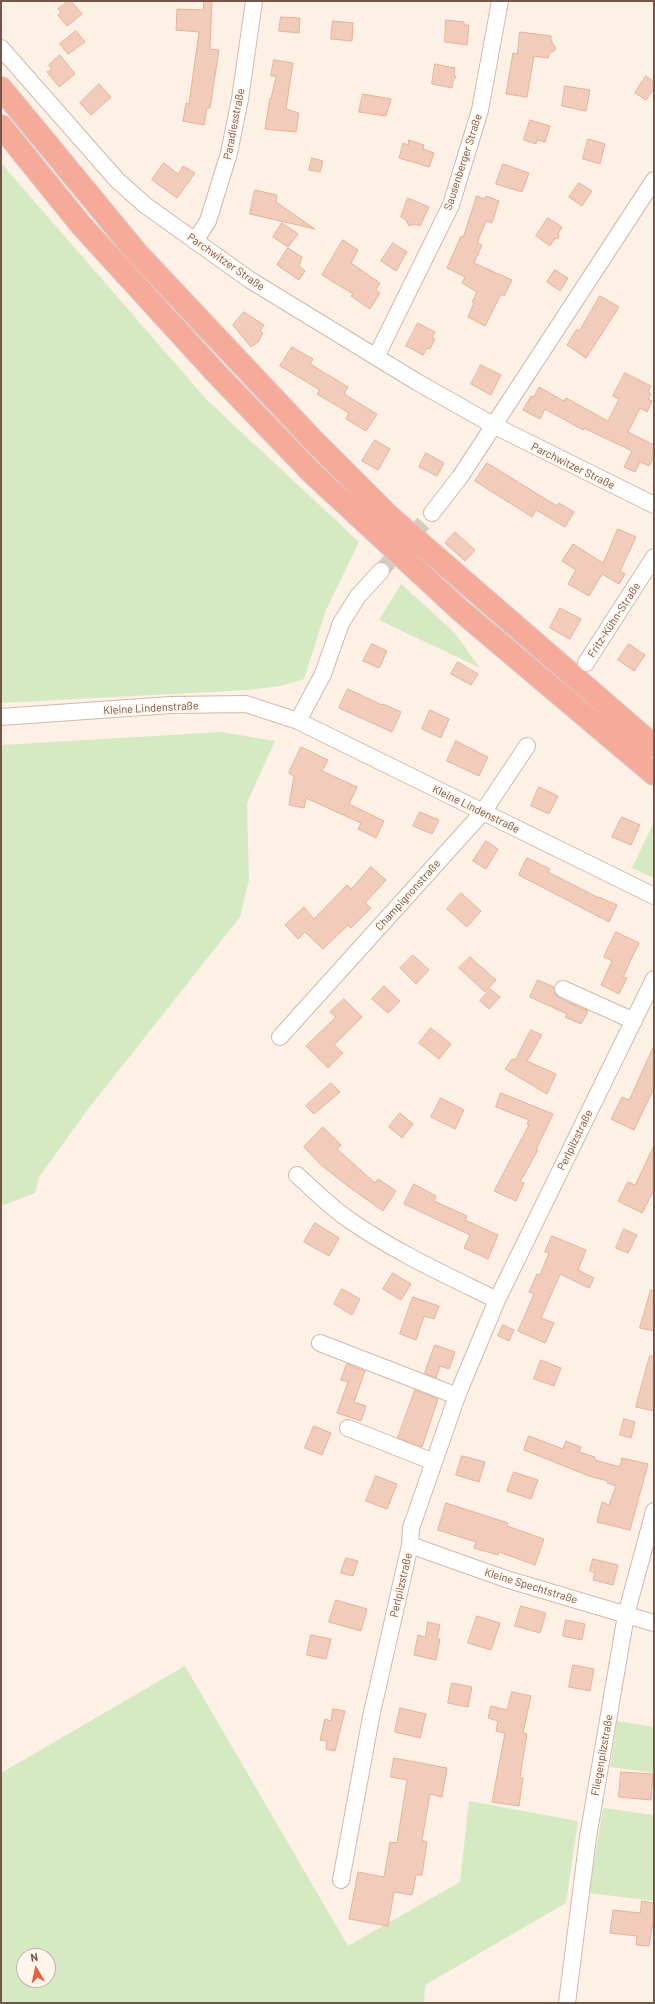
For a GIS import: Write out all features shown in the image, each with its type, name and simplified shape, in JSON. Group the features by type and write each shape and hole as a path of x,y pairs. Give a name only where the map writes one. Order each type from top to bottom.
{"highway":[{"path":"1,88 137,253 313,440 389,516 654,746"},
{"path":"1,126 81,225 216,373 311,472 461,611 654,774"}],"street":[{"name":"Paradiesstraße","path":"195,241 208,221 229,153 240,99 254,1"},
{"name":"Sausenberger Straße","path":"376,357 451,205 480,110 500,1"},
{"name":"Parchwitzer Straße","path":"1,48 117,180 145,205 250,280 376,357 493,425 654,505"},
{"path":"432,513 460,477 654,180"},
{"name":"Fritz-Kühn-Straße","path":"586,663 654,557"},
{"path":"298,721 323,674 341,623 358,596 381,571"},
{"name":"Kleine Lindenstraße","path":"1,717 171,705 246,704 298,721 654,896"},
{"name":"Champignonstraße","path":"280,1037 483,812 527,746"},
{"name":"Perlpilzstraße","path":"341,1880 370,1717 410,1545 411,1528 457,1396 497,1300 654,979"},
{"path":"563,989 634,1020"},
{"path":"297,1175 347,1218 371,1234 416,1261 497,1300"},
{"path":"320,1343 457,1396"},
{"path":"348,1428 434,1462"},
{"name":"Fliegenpilzstraße","path":"567,2003 588,1837 626,1615 654,1511"},
{"name":"Kleine Spechtstraße","path":"410,1545 506,1579 654,1623"}],"green space":[{"path":"1,163 207,400 359,542 326,610 304,679 280,686 248,690 1,703"},
{"path":"401,584 454,632 480,668 379,620"},
{"path":"221,732 275,741 247,803 249,880 240,917 88,1109 39,1177 35,1193 1,1206 1,745"},
{"path":"654,822 654,878 632,868"},
{"path":"185,1666 348,1946 460,1882 469,1801 578,1821 566,1903 425,1985 424,2003 1,2003 1,1773"},
{"path":"617,1721 654,1727 654,1773 610,1767"},
{"path":"603,1808 654,1815 654,1901 589,1893"}],"building":[{"path":"68,1 71,1 82,14 67,26 58,15 61,12 58,9"},
{"path":"204,1 212,1 210,49 219,50 210,108 207,108 204,125 183,121 186,103 189,104 199,32 176,30 177,9 203,10"},
{"path":"281,17 300,18 299,33 279,31"},
{"path":"446,20 464,22 464,25 469,25 467,45 445,42"},
{"path":"333,21 353,23 352,41 331,39"},
{"path":"76,31 85,42 68,54 60,44"},
{"path":"520,32 551,36 551,40 556,49 549,54 548,58 534,56 527,97 506,94 513,53 517,54"},
{"path":"60,55 75,74 59,87 47,72 52,69 49,65"},
{"path":"274,60 293,63 286,109 299,113 296,132 265,129 270,98 271,99 276,76 271,76"},
{"path":"435,64 455,68 454,74 456,77 453,81 452,88 432,84"},
{"path":"646,76 654,82 654,88 646,100 635,93"},
{"path":"99,84 111,97 91,115 80,103"},
{"path":"565,86 590,90 586,111 562,106"},
{"path":"363,94 391,99 386,116 359,112"},
{"path":"530,120 550,126 545,142 537,140 536,144 524,140"},
{"path":"588,139 605,144 600,164 583,159"},
{"path":"409,140 424,145 423,149 434,153 429,167 399,158 403,143 408,145"},
{"path":"312,158 323,161 320,172 309,170"},
{"path":"164,163 178,174 183,166 195,173 177,198 152,180"},
{"path":"503,164 529,173 522,192 496,184"},
{"path":"579,183 592,191 582,206 569,197"},
{"path":"255,190 277,195 276,202 315,229 250,214"},
{"path":"477,196 485,199 486,196 499,201 492,223 486,221 477,243 482,245 474,263 512,280 504,296 501,294 485,326 468,317 474,303 472,302 477,292 462,283 465,277 447,268 461,236 463,237"},
{"path":"408,198 429,207 420,226 415,224 409,226 406,220 401,217"},
{"path":"548,218 562,227 558,234 559,238 554,239 550,246 536,236"},
{"path":"282,223 298,234 288,247 273,237"},
{"path":"343,240 358,250 351,263 380,283 376,290 380,293 370,309 351,296 353,294 322,275"},
{"path":"393,243 407,252 396,271 381,261"},
{"path":"288,248 302,257 299,266 305,271 299,280 277,265"},
{"path":"555,270 568,278 560,291 547,282"},
{"path":"600,296 619,307 586,358 567,345 577,329 579,331"},
{"path":"244,312 264,325 260,331 263,333 258,342 251,347 233,325"},
{"path":"418,323 435,332 432,337 435,339 430,349 427,348 423,355 406,346"},
{"path":"292,347 313,359 310,364 348,387 344,394 377,414 366,431 346,419 349,413 317,394 320,390 280,366"},
{"path":"481,365 501,375 491,395 471,384"},
{"path":"625,373 651,386 648,392 651,394 648,399 652,401 647,412 640,408 628,432 654,445 654,456 649,466 640,462 635,472 624,467 632,451 584,428 583,430 545,409 540,419 523,410 531,396 534,397 539,387 564,401 566,398 608,421 619,399 613,396"},
{"path":"375,440 390,449 378,470 362,461"},
{"path":"426,453 444,463 437,476 419,467"},
{"path":"487,463 557,506 559,503 574,512 565,527 536,510 532,517 475,481"},
{"path":"618,529 636,537 620,571 625,574 619,584 602,574 589,596 568,584 576,570 562,561 573,544 603,563"},
{"path":"455,532 475,550 465,561 445,543"},
{"path":"560,608 581,619 570,639 550,628"},
{"path":"372,644 387,651 379,668 363,661"},
{"path":"629,644 645,655 634,671 618,660"},
{"path":"458,662 478,674 471,685 451,674"},
{"path":"348,689 401,712 392,732 339,708"},
{"path":"430,710 449,719 441,738 422,729"},
{"path":"456,741 488,757 479,776 447,761"},
{"path":"301,747 328,760 322,771 357,787 349,804 384,821 376,838 358,829 361,823 306,798 304,808 289,805 294,776 289,773"},
{"path":"539,787 558,796 549,814 531,806"},
{"path":"420,812 439,820 432,834 413,826"},
{"path":"622,817 640,825 631,845 612,837"},
{"path":"486,841 498,849 486,869 473,861"},
{"path":"527,858 550,869 548,872 599,898 617,905 609,922 519,875"},
{"path":"371,867 386,880 365,903 371,908 351,928 348,925 323,949 305,932 298,939 285,925 304,907 314,919 347,885 351,889"},
{"path":"461,893 481,911 467,927 447,909"},
{"path":"616,932 639,943 623,977 627,978 619,994 601,985 612,961 604,957"},
{"path":"413,955 429,970 416,984 400,968"},
{"path":"470,957 496,980 485,992 459,968"},
{"path":"538,980 554,987 555,994 559,998 588,1011 581,1024 565,1017 567,1014 530,997"},
{"path":"384,986 400,1001 388,1013 372,999"},
{"path":"490,989 500,997 489,1009 480,1001"},
{"path":"344,999 362,1017 334,1045 343,1053 328,1068 306,1046 336,1017 330,1012"},
{"path":"431,1028 451,1044 439,1059 419,1043"},
{"path":"531,1030 542,1035 527,1061 556,1074 547,1094 505,1069 512,1059 515,1060"},
{"path":"654,1046 654,1088 634,1130 611,1119 622,1097 629,1100"},
{"path":"331,1083 340,1092 314,1114 306,1106"},
{"path":"501,1093 553,1114 536,1150 538,1150 520,1182 524,1183 516,1201 494,1191 529,1125 527,1124 529,1120 496,1107"},
{"path":"441,1098 464,1110 455,1129 431,1117"},
{"path":"400,1113 413,1124 402,1138 389,1127"},
{"path":"323,1127 341,1145 337,1149 375,1183 378,1179 396,1191 383,1211 321,1165 304,1147"},
{"path":"654,1146 654,1190 642,1213 618,1201 628,1182 635,1185"},
{"path":"414,1184 436,1196 434,1201 467,1216 465,1220 498,1235 488,1259 464,1248 470,1235 404,1204"},
{"path":"315,1223 339,1238 329,1256 304,1242"},
{"path":"624,1229 637,1235 628,1253 616,1248"},
{"path":"552,1236 586,1250 578,1270 594,1278 589,1288 560,1274 541,1318 554,1323 545,1343 518,1331 534,1294 529,1292 537,1274 540,1275 549,1253 545,1252"},
{"path":"393,1273 411,1284 401,1300 383,1289"},
{"path":"342,1289 360,1299 352,1315 334,1304"},
{"path":"651,1290 654,1291 654,1331 640,1328"},
{"path":"413,1297 439,1306 434,1319 424,1316 416,1340 400,1334"},
{"path":"503,1325 514,1330 509,1341 498,1336"},
{"path":"435,1345 455,1352 449,1369 440,1366 436,1378 425,1373"},
{"path":"650,1356 654,1356 654,1411 636,1407"},
{"path":"541,1360 561,1368 554,1386 534,1379"},
{"path":"347,1364 365,1371 354,1402 366,1406 361,1421 337,1413 348,1382 341,1380"},
{"path":"415,1390 438,1399 422,1447 398,1438"},
{"path":"624,1419 635,1422 631,1438 620,1435"},
{"path":"314,1426 331,1433 322,1455 305,1448"},
{"path":"529,1436 563,1449 566,1441 581,1447 579,1452 595,1457 595,1460 620,1467 622,1458 648,1464 630,1530 597,1522 602,1502 609,1505 616,1486 607,1483 608,1481 589,1476 524,1450"},
{"path":"462,1456 485,1462 479,1482 456,1475"},
{"path":"514,1472 538,1480 531,1499 507,1491"},
{"path":"376,1476 397,1484 387,1509 366,1501"},
{"path":"446,1503 508,1523 507,1526 544,1539 535,1565 499,1552 498,1555 474,1548 476,1542 438,1530"},
{"path":"346,1558 358,1561 353,1576 341,1573"},
{"path":"593,1559 618,1565 613,1585 593,1580 595,1573 590,1571"},
{"path":"336,1600 367,1609 361,1631 329,1622"},
{"path":"521,1606 546,1613 540,1633 515,1626"},
{"path":"477,1616 500,1623 491,1650 468,1643"},
{"path":"566,1620 585,1624 582,1640 563,1636"},
{"path":"428,1622 440,1625 437,1639 440,1639 436,1660 414,1655 418,1635 425,1637"},
{"path":"311,1635 331,1639 326,1659 307,1655"},
{"path":"573,1665 594,1669 590,1691 569,1687"},
{"path":"452,1683 472,1687 468,1707 448,1703"},
{"path":"512,1692 531,1696 523,1733 527,1734 520,1777 523,1778 519,1806 492,1802 505,1733 496,1731 498,1721 488,1718 491,1706 507,1710"},
{"path":"400,1708 426,1714 420,1738 395,1732"},
{"path":"333,1709 345,1711 335,1751 326,1749 327,1741 320,1740 325,1719 331,1721"},
{"path":"394,1758 447,1768 442,1797 430,1794 422,1840 427,1842 422,1875 416,1875 412,1895 394,1892 388,1926 349,1919 358,1872 384,1877 390,1842 397,1843 407,1780 391,1777"},
{"path":"621,1772 653,1774 651,1800 619,1797"},
{"path":"642,1901 654,1903 654,1917 649,1946 636,1945 637,1936 610,1933 613,1910 640,1913"}],"tunnel":[{"path":"381,571 432,513"}]}
